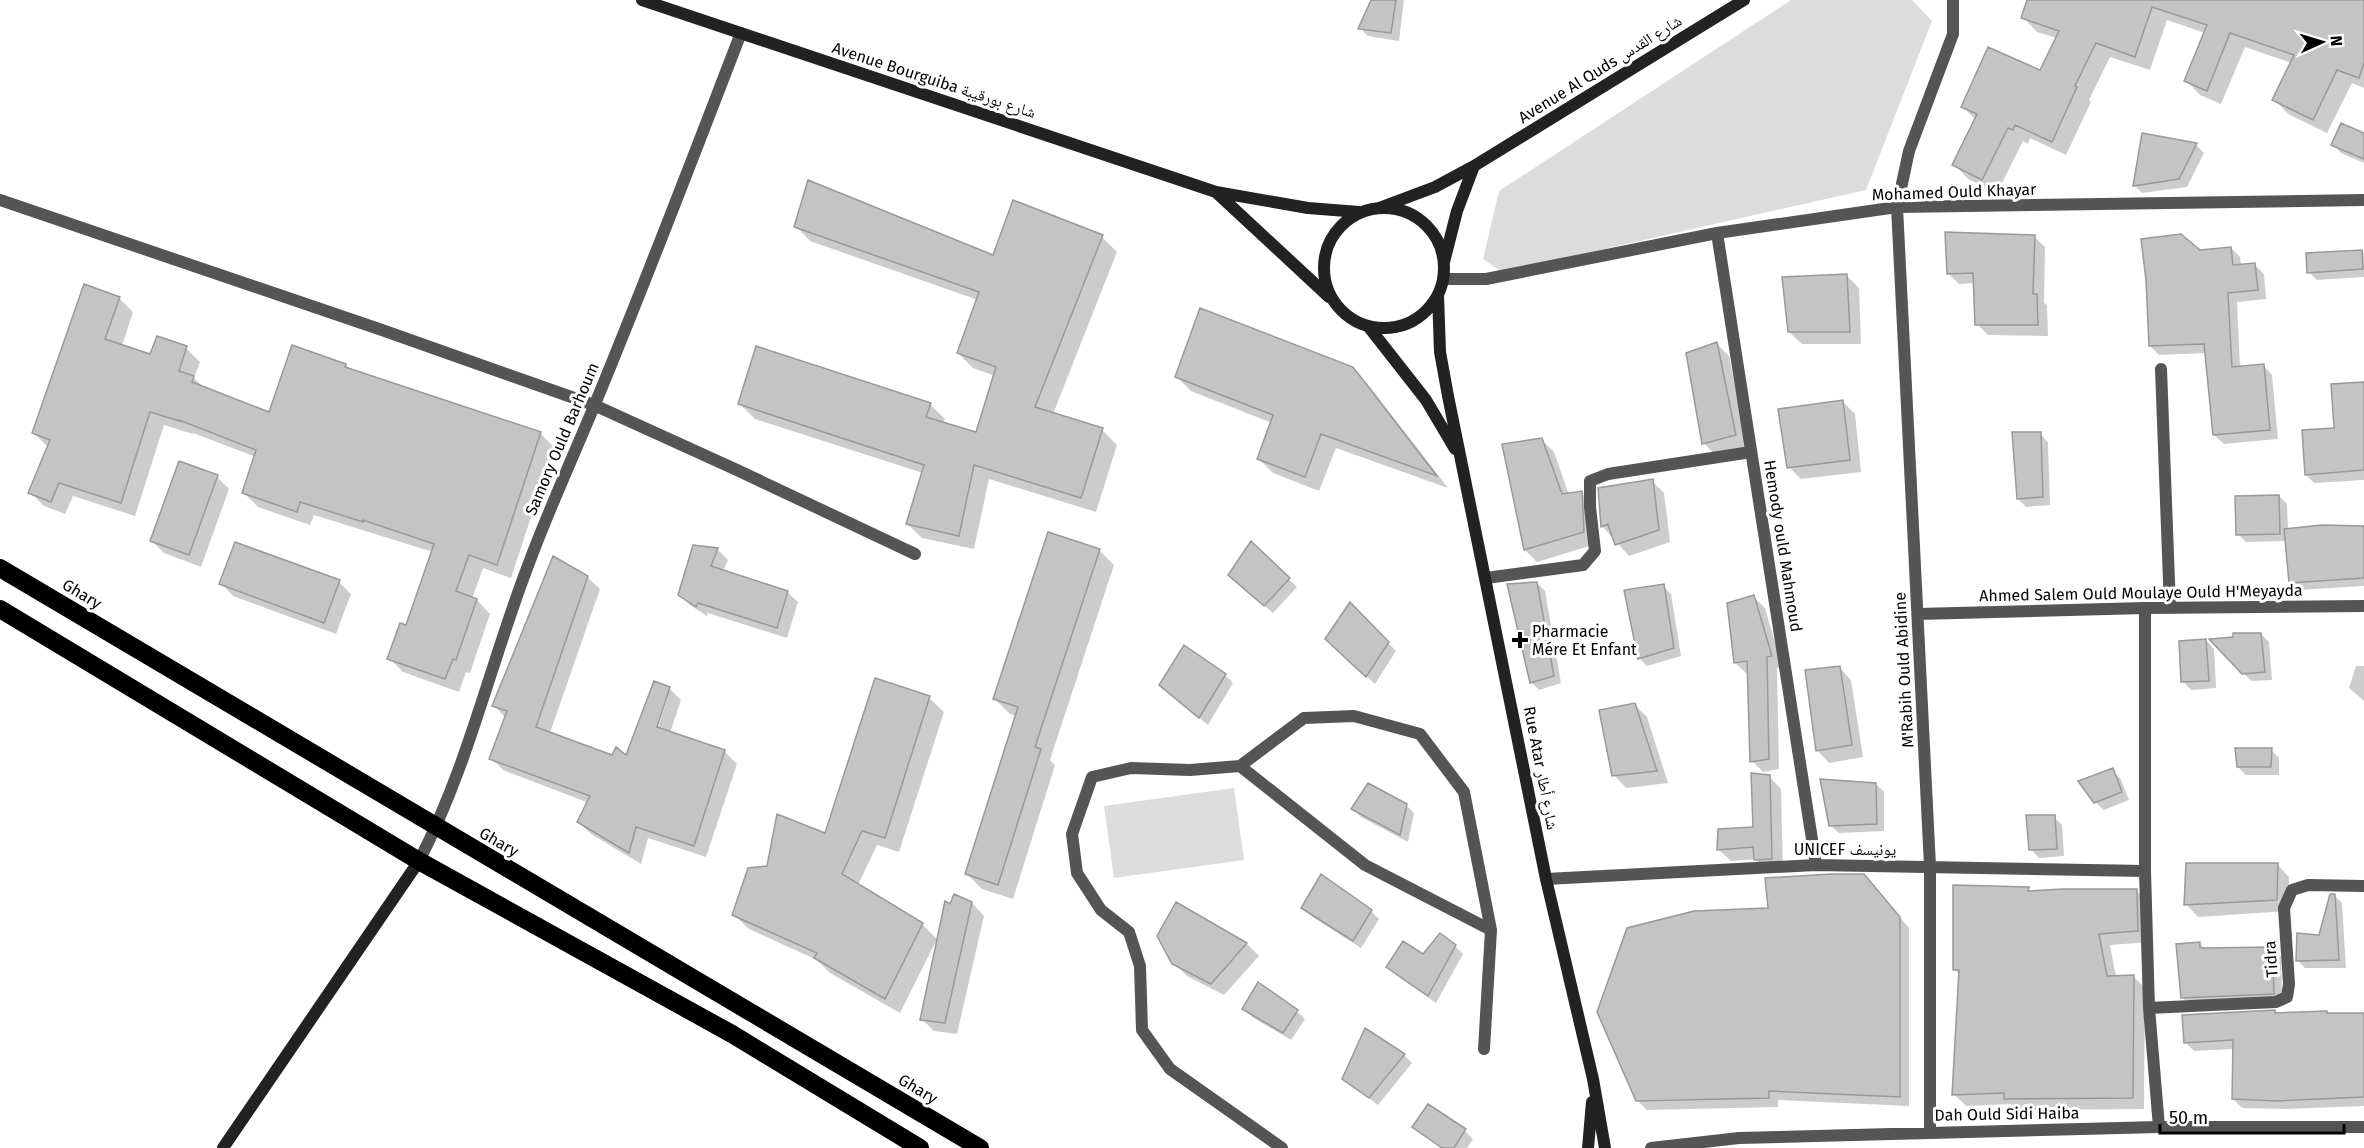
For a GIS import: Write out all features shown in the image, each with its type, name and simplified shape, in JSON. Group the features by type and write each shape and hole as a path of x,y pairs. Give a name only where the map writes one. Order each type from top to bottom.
{"highway":[{"name":"Ghary","path":"0,568 980,1148"},
{"path":"0,609 419,861 732,1034 920,1148"},
{"path":"732,1034 748,1009"}],"street":[{"name":"Avenue Bourguiba شارع بورقيبة","path":"642,0 1216,192 1308,208 1359,212"},
{"name":"Avenue Al Quds شارع القدس","path":"1379,207 1435,187 1474,166 1744,0"},
{"name":"M'Rabih Ould Abidine","path":"1930,1132 1930,866 1897,207 1909,151 1931,98 1953,34 1953,0"},
{"name":"Samory Ould Barhoum","path":"419,861 436,828 498,658 527,566 564,472 594,405 741,33"},
{"path":"1444,263 1437,240 1423,222 1402,210 1379,207 1359,212 1342,224 1330,241 1324,261 1325,282 1334,301 1343,312 1368,327 1389,328 1409,323 1426,312 1438,295 1457,211 1474,166"},
{"name":"Avenue Bourguiba شارع بورقيبة","path":"1216,192 1334,301"},
{"path":"0,200 594,405 915,554"},
{"name":"Mohamed Ould Khayar","path":"1443,279 1486,279 1717,233 1897,207 2364,200"},
{"name":"Hemody ould Mahmoud","path":"1717,233 1816,865"},
{"name":"Rue Atar شارع أطار","path":"1438,295 1440,352 1546,879 1593,1079 1605,1148"},
{"name":"Rue Atar شارع أطار","path":"1368,327 1426,400 1462,461"},
{"path":"2161,369 2170,608"},
{"path":"1486,579 1583,565 1595,550 1590,507 1590,481 1608,474 1751,452"},
{"name":"Ahmed Salem Ould Moulaye Ould H'Meyayda","path":"1918,614 2145,608 2364,606"},
{"path":"2145,608 2145,871 2149,1008 2159,1127"},
{"path":"1282,1148 1170,1069 1142,1030 1140,966 1129,932 1101,910 1077,873 1072,834 1092,777 1131,768 1190,770 1240,766 1304,718 1354,717 1420,734 1464,792 1491,930 1484,1049"},
{"path":"1240,766 1365,865 1491,930"},
{"path":"223,1148 419,861"},
{"name":"UNICEF يونيسف","path":"1546,879 1816,865 2145,871"},
{"name":"Tidra","path":"2149,1008 2276,1002 2287,997 2289,984 2284,908 2292,890 2308,885 2364,886"},
{"name":"Rue Atar شارع أطار","path":"1588,1148 1593,1079"},
{"name":"Dah Ould Sidi Haiba","path":"1651,1148 1739,1138 1930,1132 2159,1127 2364,1127"}],"shaded area":[{"path":"1791,0 1912,0 1932,21 1866,190 1502,272 1483,259 1499,191"},
{"path":"1234,788 1244,860 1114,878 1104,806"}],"building":[{"path":"1371,0 1396,0 1391,33 1358,29"},
{"path":"2027,0 2364,0 2364,63 2359,78 2337,70 2313,120 2272,100 2294,55 2230,33 2207,91 2184,81 2207,25 2152,7 2135,57 2096,43 2052,142 2015,125 2013,130 2008,128 1982,180 1952,165 1977,114 1961,107 1988,47 2040,70 2059,31 2021,18"},
{"path":"2341,123 2364,133 2364,159 2331,145"},
{"path":"2142,133 2197,143 2179,179 2133,186"},
{"path":"808,180 993,255 1013,200 1103,235 1035,407 1103,428 1081,498 974,465 959,536 906,524 924,465 738,404 756,346 931,403 926,417 976,432 996,367 957,353 979,292 794,227"},
{"path":"1945,232 2035,235 2033,294 2037,294 2038,325 1975,325 1973,273 1947,274"},
{"path":"2181,234 2200,250 2231,247 2233,265 2255,263 2258,290 2228,293 2232,367 2264,364 2270,430 2213,435 2204,344 2149,346 2146,280 2141,239"},
{"path":"2362,250 2363,269 2307,273 2306,253"},
{"path":"1847,274 1850,332 1788,332 1782,277"},
{"path":"84,284 120,297 105,339 150,354 157,336 187,346 179,371 194,376 192,382 269,412 292,345 346,364 345,367 541,432 497,565 469,555 456,591 477,599 456,660 453,659 445,679 387,659 400,623 406,625 434,544 300,502 297,512 242,493 256,450 179,420 150,412 121,503 59,483 51,502 28,493 50,440 32,433"},
{"path":"1200,308 1353,367 1437,476 1321,434 1305,477 1257,459 1273,415 1175,377"},
{"path":"1717,342 1736,435 1702,444 1686,353"},
{"path":"2364,382 2364,470 2305,475 2302,430 2334,428 2331,384"},
{"path":"1843,400 1850,460 1787,468 1778,409"},
{"path":"2012,432 2041,432 2043,497 2017,499"},
{"path":"1542,438 1562,494 1582,491 1584,532 1524,550 1502,444"},
{"path":"179,461 218,475 189,555 150,541"},
{"path":"1653,479 1659,530 1615,545 1608,524 1601,527 1598,488"},
{"path":"2279,495 2280,534 2236,535 2235,496"},
{"path":"2322,525 2364,526 2364,578 2289,583 2284,529"},
{"path":"1048,532 1100,549 1035,747 1041,749 998,885 965,874 1018,707 993,699"},
{"path":"1251,541 1290,578 1264,606 1228,575"},
{"path":"235,542 340,580 324,623 219,584"},
{"path":"693,545 718,548 711,566 788,591 777,628 698,603 696,607 678,595"},
{"path":"553,556 588,576 536,727 612,755 616,747 626,755 654,681 670,687 657,727 725,750 694,846 636,827 629,853 577,822 590,796 489,759 507,711 492,706"},
{"path":"1537,582 1554,676 1530,683 1507,584"},
{"path":"1664,584 1674,648 1638,659 1624,590"},
{"path":"1754,595 1772,656 1767,657 1769,759 1750,762 1747,661 1734,663 1727,603"},
{"path":"1350,602 1389,642 1366,677 1325,639"},
{"path":"2233,633 2261,633 2265,672 2242,674 2209,639 2233,637"},
{"path":"2206,639 2209,681 2181,682 2179,641"},
{"path":"1184,645 1226,674 1199,718 1159,685"},
{"path":"1840,666 1852,745 1816,751 1805,670"},
{"path":"875,678 930,696 885,838 862,831 842,874 923,923 885,999 814,958 817,953 732,915 748,868 767,866 777,814 825,833"},
{"path":"1635,703 1657,771 1612,776 1599,710"},
{"path":"2235,748 2272,748 2271,767 2237,767"},
{"path":"2113,768 2122,792 2094,803 2078,781"},
{"path":"1751,773 1770,775 1772,859 1754,860 1753,847 1717,850 1718,829 1753,827"},
{"path":"1820,779 1876,783 1877,824 1829,826"},
{"path":"1368,783 1407,804 1400,835 1351,809"},
{"path":"2026,815 2055,815 2057,849 2029,850"},
{"path":"2186,863 2278,863 2277,900 2184,905"},
{"path":"1321,874 1372,910 1353,941 1301,908"},
{"path":"1864,874 1900,917 1900,1097 1769,1091 1769,1098 1636,1101 1597,1012 1627,928 1694,911 1768,908 1765,878"},
{"path":"1953,885 2029,887 2028,891 2137,889 2138,931 2099,934 2107,976 2134,975 2133,1098 2004,1099 2004,1093 1952,1095 1959,970 1953,970"},
{"path":"954,894 972,902 945,1023 920,1020 945,901 950,904"},
{"path":"2330,894 2335,894 2339,960 2296,961 2297,933 2319,935"},
{"path":"1176,902 1247,943 1211,984 1172,964 1157,936"},
{"path":"1440,933 1456,945 1428,996 1386,967 1403,941 1423,954"},
{"path":"2200,942 2200,948 2273,947 2274,994 2181,998 2176,944"},
{"path":"1258,982 1298,1010 1283,1033 1242,1009"},
{"path":"2275,1010 2275,1013 2327,1011 2327,1013 2364,1013 2364,1097 2276,1101 2232,1099 2233,1040 2184,1043 2182,1015"},
{"path":"1365,1028 1405,1054 1369,1098 1342,1079"},
{"path":"1428,1104 1466,1129 1454,1148 1442,1148 1412,1127"}],"place":[{"name":"Pharmacie Mére Et Enfant","path":"1520,640"}]}
